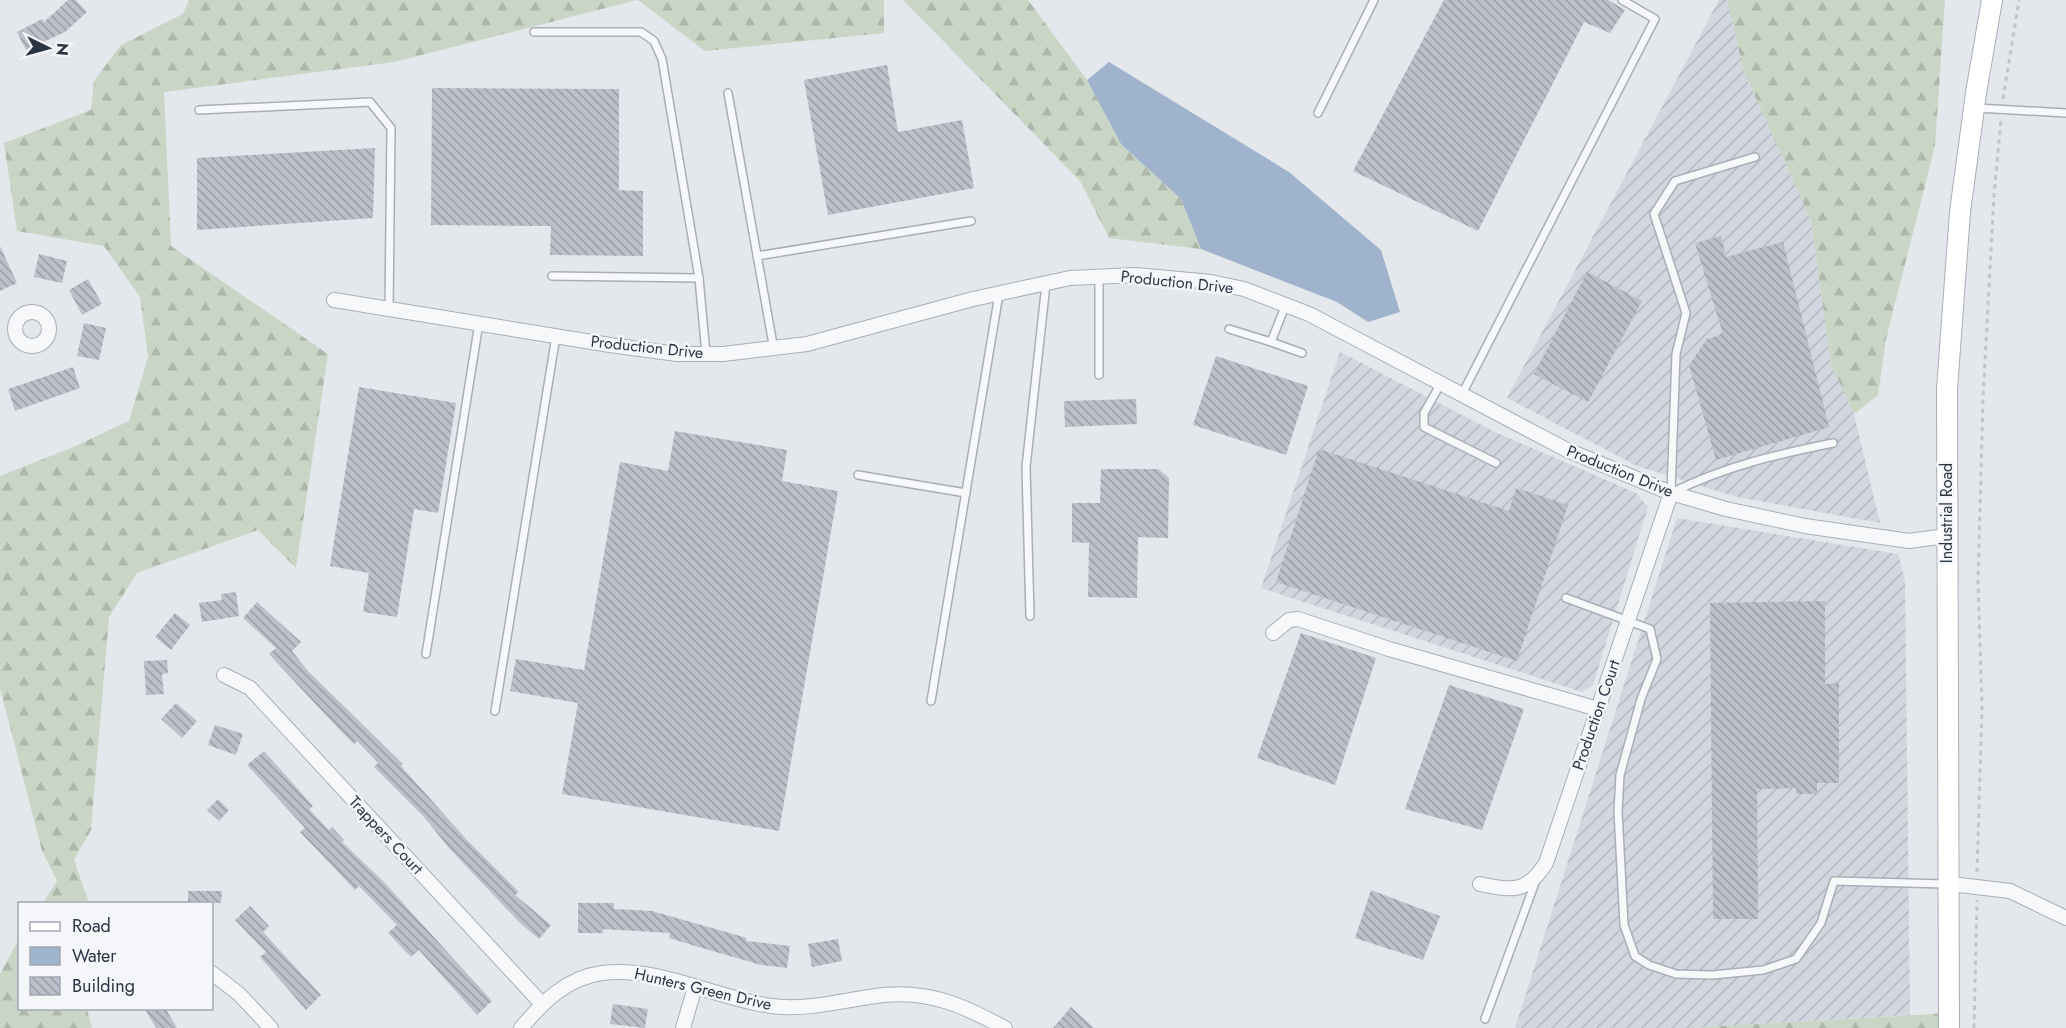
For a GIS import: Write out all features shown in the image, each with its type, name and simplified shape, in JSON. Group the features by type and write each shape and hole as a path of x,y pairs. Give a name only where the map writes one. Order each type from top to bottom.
{"main road":[{"name":"Industrial Road","path":"1950,1028 1951,884 1946,536 1950,332 1960,212 1992,0"}],"street":[{"name":"Production Drive","path":"334,300 610,345 677,354 706,354 774,350 867,329 999,294 1099,276 1136,275 1211,282 1244,290 1309,314 1440,385 1568,450 1671,493 1726,509 1805,526 1909,541 1946,536"},
{"path":"0,341 14,335"},
{"name":"Production Court","path":"1536,880 1546,863 1671,493"},
{"path":"1273,633 1289,620 1298,619 1389,649 1598,709"},
{"name":"Trappers Court","path":"224,675 250,688 542,1004"},
{"path":"1480,884 1512,889 1536,880"},
{"path":"1951,884 2010,891 2066,918"},
{"name":"Hunters Green Drive","path":"521,1028 542,1004 560,989 600,973 645,973 745,1002 774,1006 802,1007 887,994 936,998 962,1004 1005,1028"},
{"path":"213,974 239,994 271,1028"},
{"path":"683,1028 695,987"}],"lane":[{"path":"1318,113 1374,0"},
{"path":"1461,396 1655,19 1622,0"},
{"path":"534,32 640,32 654,41 662,59 699,278 706,354"},
{"path":"728,93 774,350"},
{"path":"199,110 370,102 391,128 389,310"},
{"path":"1974,108 2066,113"},
{"path":"1755,157 1675,181 1654,214 1686,313 1676,354 1671,493 1712,473 1775,455 1833,443"},
{"path":"757,256 971,221"},
{"path":"552,276 699,278"},
{"path":"1099,276 1099,375"},
{"path":"1030,616 1026,467 1046,284"},
{"path":"931,701 999,294"},
{"path":"1271,342 1286,304"},
{"path":"426,654 479,323"},
{"path":"1229,328 1302,353"},
{"path":"495,711 556,336"},
{"path":"1440,385 1424,413 1424,427 1496,463"},
{"path":"858,475 966,493"},
{"path":"1566,598 1650,629 1657,659 1641,699 1620,775 1618,811 1624,925 1635,956 1649,965 1676,974 1713,975 1763,970 1796,959 1821,923 1834,881 1951,884"},
{"path":"1485,1019 1536,880"}],"path":[{"path":"1977,854 1982,709 1978,582 1983,398 1994,195 2002,111 2019,0"},
{"path":"1974,1028 1977,921"}],"shaded area":[{"path":"1719,0 1727,0 1744,72 1811,220 1831,363 1854,414 1880,523 1737,497 1637,466 1507,398"},
{"path":"1340,352 1495,432 1636,493 1648,507 1593,685 1582,692 1261,588"},
{"path":"1677,518 1898,554 1905,580 1910,1015 1689,1028 1515,1028"}],"green space":[{"path":"189,0 637,0 394,62 164,92 171,246 328,354 296,568 258,530 137,573 109,617 91,830 74,860 89,902 44,902 57,881 42,851 0,688 0,476 71,448 129,421 148,357 140,297 104,246 17,231 4,143 91,110 94,81 121,45 183,14"},
{"path":"638,0 884,0 884,33 705,51"},
{"path":"903,0 1028,0 1087,80 1121,144 1181,199 1201,249 1109,238 1080,181"},
{"path":"1727,0 1945,0 1935,146 1886,339 1878,395 1854,414 1831,364 1811,220 1744,72"},
{"path":"18,941 18,1010 87,1010 92,1028 0,1028 0,974"},
{"path":"1950,1013 1949,1028 1689,1028"}],"water":[{"path":"1109,62 1289,172 1381,250 1400,312 1368,322 1337,302 1201,249 1181,199 1121,144 1087,80"}],"building":[{"path":"68,0 76,0 87,12 65,32 26,50 17,32 42,19 44,22"},
{"path":"1444,0 1608,0 1625,10 1610,33 1584,22 1478,231 1353,171"},
{"path":"887,65 898,132 962,120 974,188 828,215 804,80"},
{"path":"432,88 619,89 619,190 643,191 643,256 550,255 551,226 431,225"},
{"path":"375,148 373,218 197,230 197,158"},
{"path":"1721,236 1726,257 1783,242 1829,427 1716,460 1689,365 1707,339 1723,334 1695,243"},
{"path":"0,246 17,283 0,291"},
{"path":"39,254 67,261 62,283 34,277"},
{"path":"1587,272 1642,301 1588,402 1534,374"},
{"path":"88,279 102,304 82,315 69,290"},
{"path":"84,323 106,328 99,360 77,356"},
{"path":"1216,356 1308,386 1286,455 1193,425"},
{"path":"73,367 80,388 15,411 8,389"},
{"path":"359,387 456,403 438,513 414,509 397,617 363,612 369,573 330,566"},
{"path":"1136,399 1137,424 1065,427 1064,401"},
{"path":"675,431 787,450 782,481 838,491 779,831 562,794 578,703 510,691 516,659 584,670 620,462 668,471"},
{"path":"1319,449 1509,511 1516,488 1568,505 1517,661 1276,582"},
{"path":"1101,469 1158,469 1169,478 1168,538 1138,537 1137,598 1088,597 1089,543 1072,542 1072,503 1100,503"},
{"path":"236,592 239,616 202,622 199,603 222,600 221,594"},
{"path":"1825,601 1825,684 1839,683 1839,783 1817,783 1817,794 1796,794 1796,788 1757,789 1758,919 1713,919 1710,603"},
{"path":"257,602 301,642 292,651 308,671 403,764 401,766 467,840 519,892 515,895 551,925 539,939 519,922 449,848 424,817 374,767 378,763 357,741 354,744 335,725 269,654 276,648 243,618"},
{"path":"175,613 190,625 171,650 155,637"},
{"path":"1301,633 1376,658 1335,785 1257,758"},
{"path":"167,660 168,673 162,674 164,694 146,695 144,661"},
{"path":"1449,685 1524,709 1482,830 1405,809"},
{"path":"176,703 197,721 182,738 161,719"},
{"path":"215,725 243,734 236,755 208,745"},
{"path":"264,751 313,806 309,809 329,830 332,827 344,840 342,842 382,880 492,1001 477,1015 419,950 411,957 388,933 397,925 359,886 355,890 300,832 305,828 247,765"},
{"path":"218,799 229,810 219,821 207,810"},
{"path":"1371,890 1440,916 1423,960 1355,938"},
{"path":"188,891 222,891 221,903 188,902"},
{"path":"578,903 614,903 614,909 652,911 747,938 746,941 790,946 787,968 761,965 702,948 669,938 670,933 603,929 603,933 578,933"},
{"path":"250,906 269,926 263,932 321,995 306,1010 260,957 266,952 235,920"},
{"path":"838,939 842,961 812,967 808,944"},
{"path":"613,1004 648,1009 645,1028 610,1024"},
{"path":"1071,1007 1094,1028 1053,1028"},
{"path":"145,1010 166,1010 177,1028 156,1028"}]}
